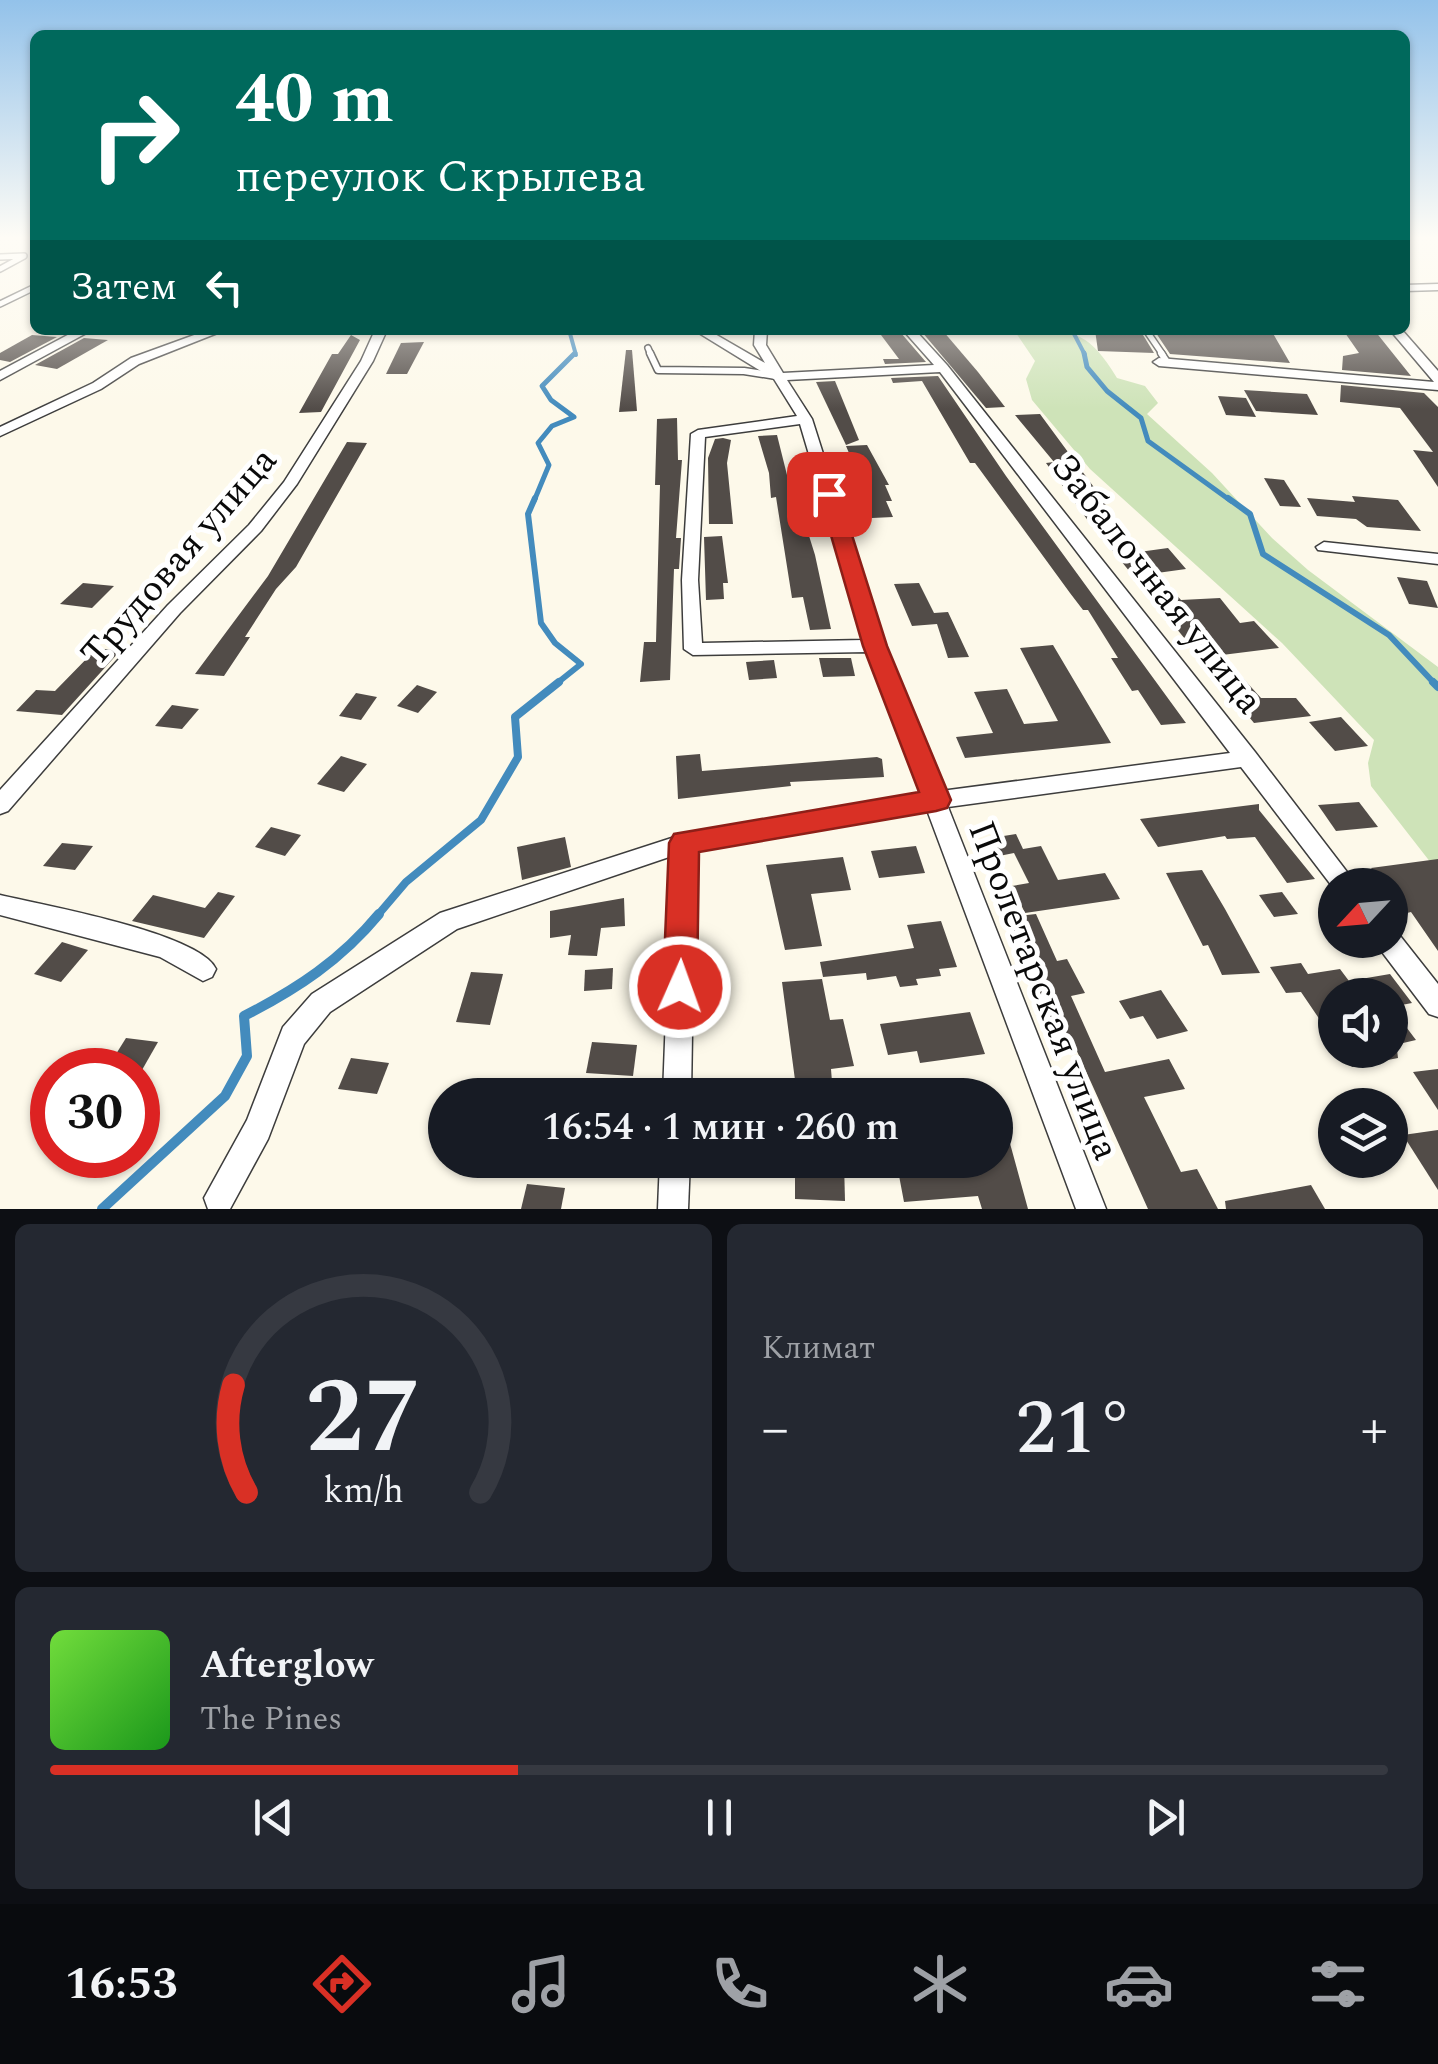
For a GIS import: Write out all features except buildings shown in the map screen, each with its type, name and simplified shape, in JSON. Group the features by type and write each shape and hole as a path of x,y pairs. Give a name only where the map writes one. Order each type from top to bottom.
{"street":[{"path":"0,376 77,335"},
{"path":"0,432 97,386 135,361 205,335"},
{"name":"Трудовая улица","path":"0,806 174,609 266,513 348,392 378,335"},
{"name":"Пролетарская улица","path":"708,335 779,377 806,419 875,646 1091,1209"},
{"path":"761,335 760,346 779,377 943,368"},
{"name":"Забалочная улица","path":"913,335 1333,868"},
{"path":"1400,335 1438,382"},
{"path":"1163,362 1438,382"},
{"path":"806,419 698,434 690,580 692,648 875,646"},
{"path":"1324,547 1438,560"},
{"path":"219,1198 258,1129 293,1036 321,1003 449,920 684,843 936,800 1248,758"},
{"path":"677,1078 684,843"},
{"path":"0,905 166,947 203,970"},
{"path":"1402,958 1438,1006"},
{"path":"673,1209 674,1178"}],"lane":[{"path":"1149,335 1163,362"},
{"path":"648,348 658,370 744,371 779,377"}],"green space":[{"path":"1017,335 1076,335 1085,340 1117,378 1145,386 1158,403 1147,414 1212,473 1272,538 1308,570 1438,667 1438,872 1371,786 1368,763 1374,740 1282,643 1090,469 1032,400 1026,379 1035,361"}],"waterway":[{"path":"570,335 576,355"},
{"path":"1075,335 1084,353"},
{"path":"534,501 549,465 538,443 552,426 574,417 551,400 542,386 575,353"},
{"path":"1084,353 1087,367 1107,391 1141,418 1148,441 1231,501"},
{"path":"535,498 528,514 541,623 555,643 581,664 556,684"},
{"path":"1228,498 1250,514 1263,554 1389,635 1435,684"},
{"path":"377,916 406,882 481,820 518,757 515,717 559,682"},
{"path":"1435,684 1438,687"},
{"path":"102,1209 225,1096 247,1056 244,1016 317,972 379,914"}],"route":[{"path":"680,987 684,843 936,800 875,646 829,494"}]}
